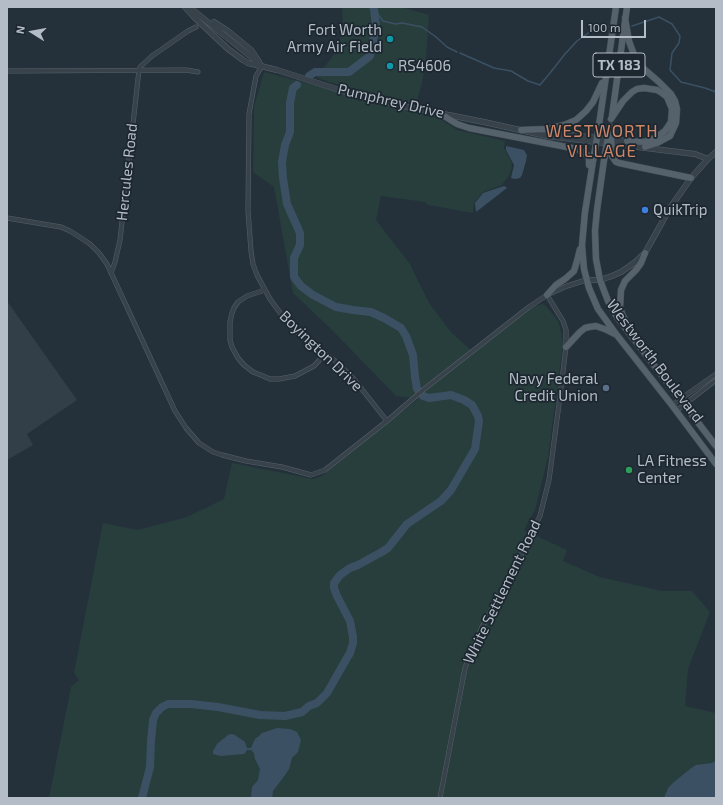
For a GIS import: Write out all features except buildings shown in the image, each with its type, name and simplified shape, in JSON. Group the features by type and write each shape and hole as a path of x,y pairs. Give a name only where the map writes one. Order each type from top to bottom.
{"main road":[{"name":"Westworth Boulevard","path":"616,7 584,220 582,245 586,280 598,309 715,463"},
{"name":"Westworth Boulevard","path":"627,7 595,222 596,259 600,280 608,301 617,318 716,446"},
{"path":"625,18 629,41 637,60 644,69 671,94 678,110 676,123 670,136 645,147"},
{"path":"521,130 547,129 564,125 576,120 593,102 600,89 606,70"},
{"path":"611,119 623,101 637,89 644,88 657,90 667,98 672,109 671,122 665,131 655,138 644,142 627,141"},
{"path":"441,114 457,124 470,128 577,149 583,152 589,159 588,188"},
{"path":"610,126 612,156 616,162 690,178"},
{"path":"584,220 595,222"},
{"path":"547,295 556,285 574,271 583,234"},
{"path":"643,352 641,344 623,316 620,308 620,300 621,290 625,281 636,270 645,253"},
{"path":"566,347 585,328 596,326 616,334"}],"street":[{"name":"Pumphrey Drive","path":"185,7 228,49 248,63 361,97 521,130"},
{"path":"190,7 262,66"},
{"path":"190,7 214,22 251,54 262,66"},
{"path":"138,70 152,56 196,27"},
{"name":"Boyington Drive","path":"262,66 256,76 249,114 248,211 253,264 257,275 270,299 290,325 308,342 342,367 353,378 387,421"},
{"name":"Hercules Road","path":"112,273 120,240 138,70"},
{"path":"7,71 186,70 198,72"},
{"path":"521,130 547,136 695,154 708,159"},
{"path":"521,130 627,141"},
{"path":"7,218 61,227 90,244 99,253 112,273 175,410 186,428 206,448 213,452 246,461 282,467 312,475 325,470 387,421 423,390 529,307 547,295 567,286 586,280 600,280 621,272 634,263 645,253 670,208 690,178 716,152"},
{"path":"265,290 247,296 238,302 232,313 230,340 238,358 244,365 253,372 262,376 270,379 279,379 295,376 314,366 325,354"},
{"name":"White Settlement Road","path":"440,798 464,668 482,626 518,561 540,516 551,469 566,347 566,330 563,321 547,295"},
{"path":"672,405 716,374"},
{"path":"676,411 716,380"}],"shaded area":[{"path":"7,301 77,400 27,434 33,445 7,460"}],"green space":[{"path":"342,7 401,7 429,15 426,58 422,83 416,104 382,97 316,77 333,56 341,36 343,25"},
{"path":"264,72 439,118 457,130 505,141 504,148 512,166 509,175 502,185 483,192 474,203 473,213 428,205 425,202 381,196 376,220 410,264 429,303 451,332 474,353 534,306 543,304 558,321 563,344 548,457 535,510 524,530 567,550 563,561 600,577 662,591 692,591 710,612 688,669 685,706 716,713 716,798 49,798 71,687 79,680 74,673 103,523 138,530 187,517 224,499 232,463 313,479 322,476 418,399 396,396 333,331 293,293 274,187 253,172 254,107"}],"water":[{"path":"506,146 524,150 527,155 520,178 511,178 514,165 506,150"},
{"path":"504,186 507,188 476,212 475,203 483,193"},
{"path":"277,728 290,729 297,732 301,740 298,752 292,758 289,769 273,791 272,798 251,798 252,787 258,780 260,769 254,753 251,750 247,750 244,754 220,756 213,754 213,751 217,744 228,735 232,734 245,742 247,748 251,748 255,739 262,733"},
{"path":"716,761 716,798 664,798 668,788 690,769 696,765"}],"waterway":[{"path":"309,76 315,72 349,72 370,56 376,26 373,7"},
{"path":"374,9 383,21 422,27 447,47 457,52"},
{"path":"632,26 659,17 672,24 680,36 679,43 672,53 670,70 681,82 716,92"},
{"path":"460,53 494,68 511,71 528,81 540,85 577,41 591,31 608,26"},
{"path":"142,798 150,767 153,720 156,713 162,707 168,704 191,704 218,707 260,715 285,716 302,712 309,706 317,703 327,693 350,653 353,643 350,621 337,596 334,583 340,575 350,568 388,548 407,524 441,501 451,490 475,449 479,421 472,405 451,395 429,398 423,396 417,389 413,355 406,336 401,328 371,312 336,307 313,295 301,286 294,277 294,258 300,245 300,233 287,204 282,162 285,145 290,132 290,103 293,88 297,85"}],"place":[{"name":"Fort Worth Army Air Field","path":"390,39"},
{"name":"RS4606","path":"390,66"},
{"name":"QuikTrip","path":"645,210"},
{"name":"Navy Federal Credit Union","path":"606,388"},
{"name":"LA Fitness Center","path":"629,470"}],"district":[{"name":"WESTWORTH VILLAGE","path":"602,141"}]}
